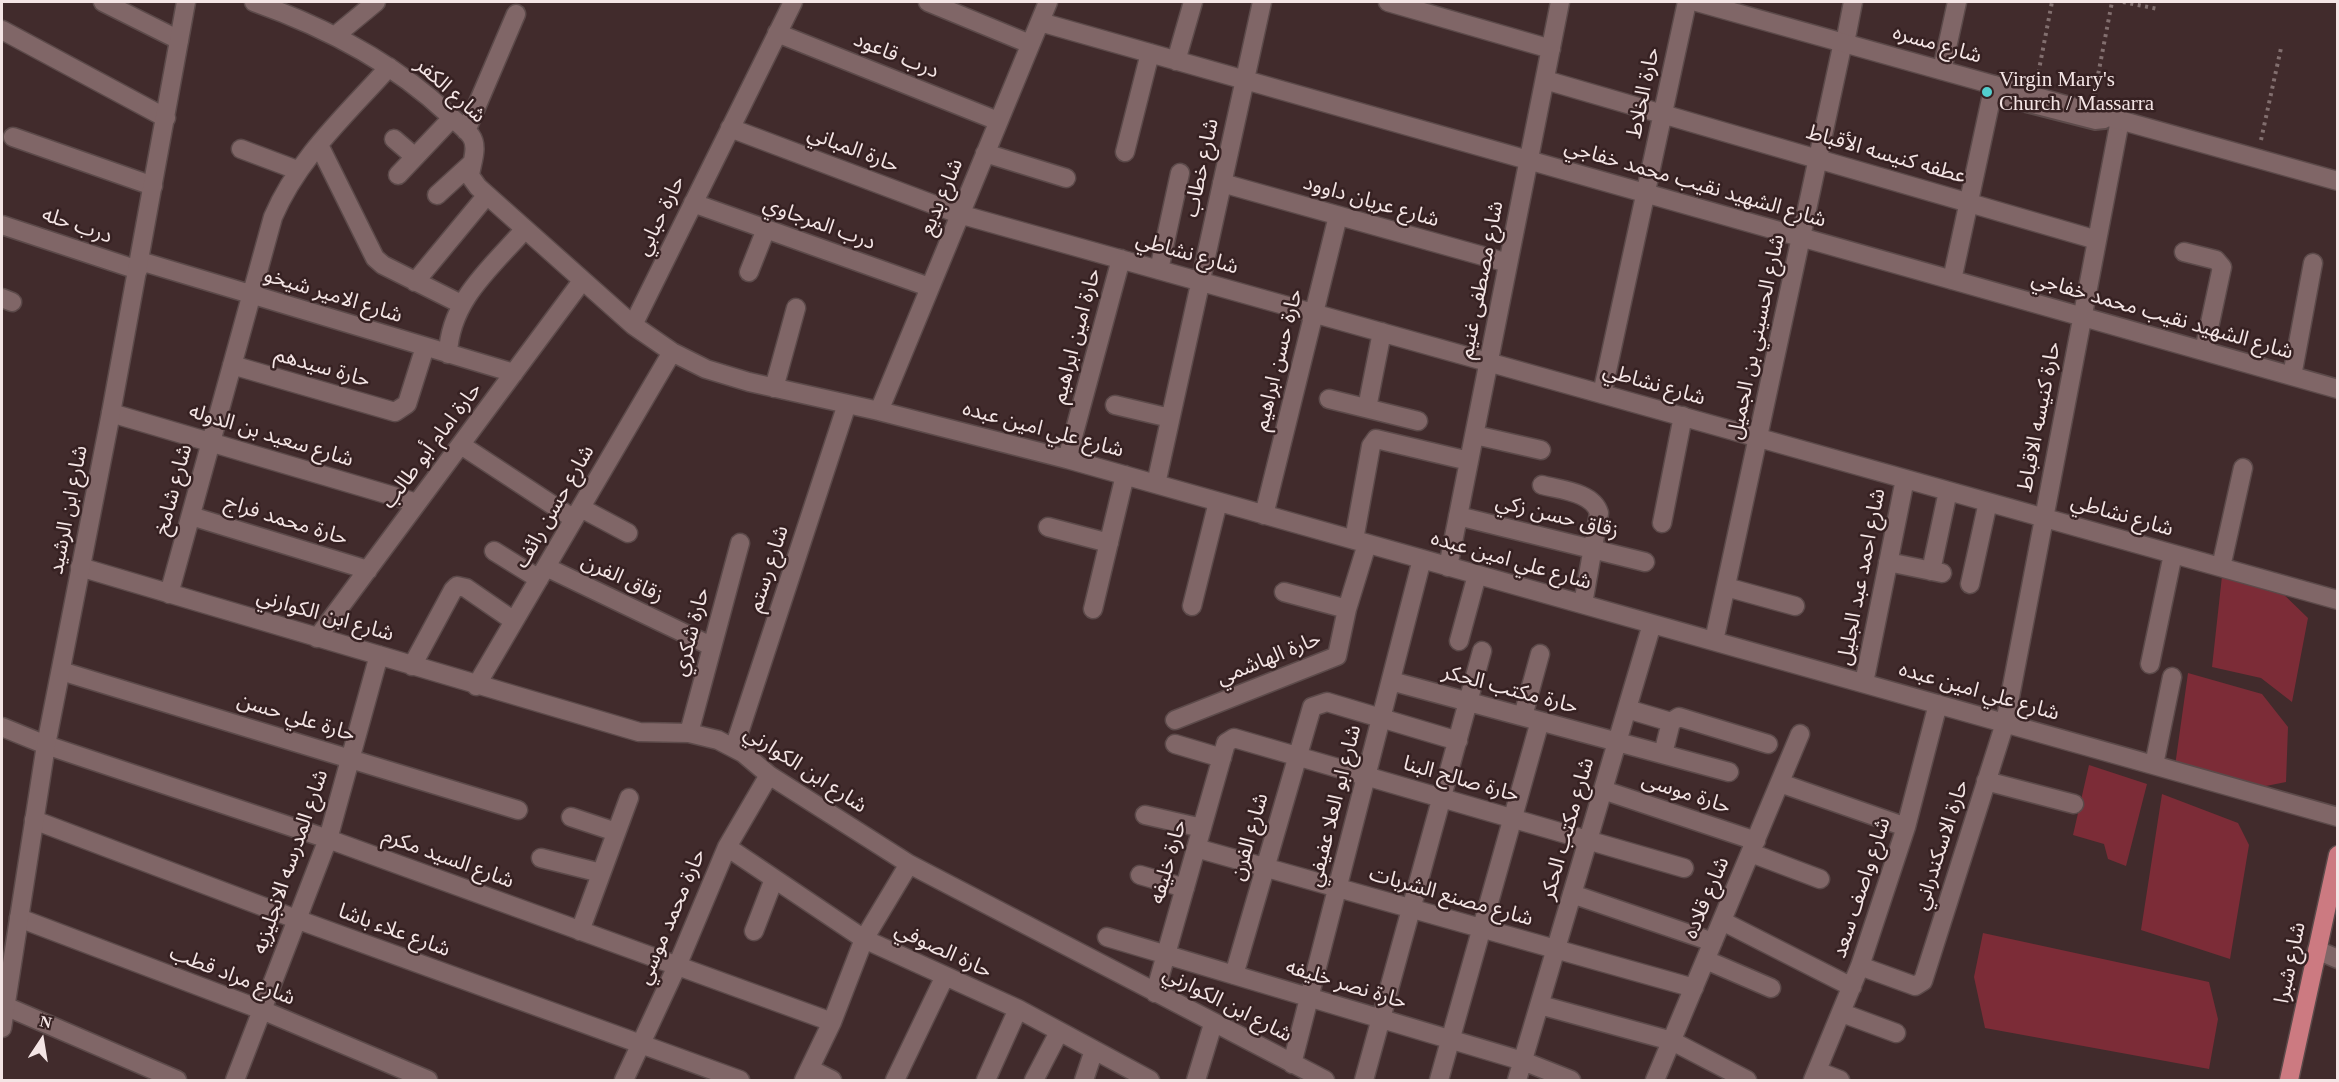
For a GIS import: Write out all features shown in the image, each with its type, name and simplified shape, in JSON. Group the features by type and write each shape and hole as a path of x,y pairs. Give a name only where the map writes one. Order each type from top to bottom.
{"main road":[{"name":"شارع شبرا","path":"2289,1080 2337,855"}],"street":[{"path":"103,2 179,40"},
{"name":"شارع ابن الرشيد","path":"2,1028 6,971 19,918 46,745 139,266 186,2"},
{"name":"شارع الكفر","path":"254,2 287,7 336,35 389,67 452,118 472,137 474,146 470,176 473,182 633,325 672,352"},
{"path":"336,35 376,2"},
{"name":"حارة حبابي","path":"633,325 793,2"},
{"path":"928,2 1030,44"},
{"name":"شارع بديع","path":"879,411 1048,2"},
{"path":"1176,60 1193,2"},
{"name":"شارع خطاب","path":"1156,484 1262,2"},
{"path":"1388,2 1551,49"},
{"name":"شارع مصطفى غنيم","path":"1448,567 1560,2"},
{"name":"حارة الخلاط","path":"1602,394 1687,2"},
{"name":"شارع مسره","path":"1697,2 2337,181"},
{"name":"شارع الحسيني بن الجميل","path":"1714,641 1853,2"},
{"path":"1942,70 1957,2"},
{"path":"466,131 516,14"},
{"name":"شارع الشهيد نقيب محمد خفاجي","path":"1040,22 2337,389"},
{"path":"2,30 166,118"},
{"name":"درب قاعود","path":"777,33 998,121"},
{"path":"1125,152 1150,53"},
{"name":"شارع شامخ","path":"169,594 273,217 284,190 297,170 389,67"},
{"name":"عطفه كنيسه الأقباط","path":"1545,80 2097,240"},
{"path":"1952,280 1997,85"},
{"path":"398,175 452,118"},
{"name":"حارة كنيسه الاقباط","path":"2005,723 2097,240 2115,119"},
{"name":"حارة المباني","path":"730,128 959,214"},
{"path":"13,137 153,186"},
{"path":"394,139 415,157"},
{"path":"319,145 375,258 415,282 461,304"},
{"path":"241,149 297,170"},
{"path":"985,153 1066,178"},
{"path":"436,195 472,163"},
{"path":"1159,270 1180,173"},
{"name":"شارع عريان داوود","path":"1222,183 1508,263"},
{"path":"415,282 487,195"},
{"name":"درب المرجاوي","path":"693,203 929,287"},
{"name":"شارع نشاطي","path":"959,214 2337,600"},
{"name":"حارة حسن ابراهيم","path":"1264,515 1338,216"},
{"name":"درب حله","path":"2,225 139,266"},
{"path":"448,354 449,334 461,304 525,229"},
{"path":"748,272 766,229"},
{"path":"2184,252 2216,260 2222,267 2204,351"},
{"name":"حارة امين ابراهيم","path":"1067,459 1121,259"},
{"path":"2292,376 2313,263"},
{"name":"شارع الامير شيخو","path":"139,266 252,295 514,374"},
{"name":"حارة امام أبو طالب","path":"317,638 582,281"},
{"path":"774,388 796,308"},
{"path":"1367,408 1383,332"},
{"name":"حارة سيدهم","path":"232,365 391,412 400,411 407,404 425,347"},
{"name":"شارع علي امين عبده","path":"672,352 706,369 774,388 879,411 1067,459 2337,817"},
{"name":"شارع حسن رائف","path":"476,686 672,352"},
{"path":"1329,399 1418,421"},
{"name":"شارع رستم","path":"734,748 847,404"},
{"path":"1115,405 1170,418"},
{"name":"شارع سعيد بن الدوله","path":"111,412 417,503"},
{"path":"1662,523 1683,416"},
{"path":"1475,435 1541,450"},
{"name":"حارة الهاشمي","path":"1175,720 1335,658 1340,652 1360,542 1371,446 1376,440 1469,461"},
{"path":"461,445 578,513 628,533"},
{"path":"2222,567 2243,468"},
{"path":"1094,609 1125,476"},
{"name":"شارع احمد عبد الجليل","path":"1864,683 1905,479"},
{"path":"1542,485 1586,497 1595,503 1599,513 1583,604"},
{"path":"1888,562 1937,572 1948,490"},
{"path":"1192,606 1218,502"},
{"path":"1970,584 1988,502"},
{"name":"حارة محمد فراج","path":"191,516 368,570"},
{"name":"زقاق حسن زكي","path":"1458,516 1645,562"},
{"path":"1048,527 1109,543"},
{"name":"حارة شكري","path":"689,733 740,543"},
{"name":"زقاق الفرن","path":"495,551 711,646"},
{"path":"2150,664 2173,554"},
{"name":"شارع ابو العلا عفيفي","path":"1292,1064 1422,559"},
{"name":"شارع ابن الكوارني","path":"80,567 476,686 639,732 689,733 718,740 734,748 769,775 909,864 1213,1024 1325,1080"},
{"path":"1459,641 1477,575"},
{"path":"412,666 453,590 458,586 466,588 514,621"},
{"path":"1726,587 1796,606"},
{"path":"1284,592 1347,609"},
{"name":"شارع مكتب الحكر","path":"1517,1080 1652,624"},
{"path":"1364,1080 1482,651"},
{"path":"1523,716 1540,654"},
{"name":"شارع المدرسه الانجليزيه","path":"235,1080 328,839 379,655"},
{"name":"حارة علي حسن","path":"61,670 518,810"},
{"path":"2154,765 2172,677"},
{"name":"حارة مكتب الحكر","path":"1390,681 1729,772"},
{"name":"شارع الفرن","path":"1234,975 1309,712 1316,704 1327,702 1381,718"},
{"name":"شارع واصف سعد","path":"1815,1076 1860,966 1906,827 1938,704"},
{"path":"1627,709 1671,722 1681,717 1768,744"},
{"path":"1381,718 1458,741"},
{"path":"1439,1080 1540,721"},
{"path":"1663,754 1671,722"},
{"name":"حارة الاسكندراني","path":"1860,966 1915,986 1923,981 2005,723"},
{"name":"شارع السيد مكرم","path":"2,727 46,745 328,839 832,1022"},
{"name":"شارع قلاده","path":"1655,1080 1800,734"},
{"name":"حارة صالح البنا","path":"1175,744 1224,750 1234,738 1684,868"},
{"name":"حارة خليفه","path":"1155,993 1224,750"},
{"name":"حارة محمد موسي","path":"624,1080 677,966 727,847 769,775"},
{"path":"1986,781 2074,804"},
{"path":"1780,783 1906,827"},
{"name":"حارة موسى","path":"1603,790 1753,847 1820,879"},
{"path":"580,931 628,798"},
{"path":"1145,815 1202,828"},
{"path":"571,817 616,832"},
{"name":"شارع علاء باشا","path":"34,820 296,919 740,1080"},
{"name":"حارة الصوفي","path":"727,847 864,939 1018,1009 1150,1080"},
{"name":"شارع مصنع الشربات","path":"1196,848 1694,988"},
{"path":"542,858 601,873"},
{"path":"832,1080 807,1075 832,1022 864,939 909,864"},
{"path":"1140,875 1185,888"},
{"path":"754,931 774,879"},
{"path":"1572,894 1713,942"},
{"name":"شارع مراد قطب","path":"19,918 262,1010 428,1080"},
{"path":"1722,921 1852,987"},
{"name":"حارة نصر خليفه","path":"1107,937 1523,1061 1571,1080"},
{"path":"2317,950 2337,959"},
{"path":"1706,960 1771,988"},
{"path":"895,1080 945,976"},
{"path":"1540,1005 1672,1041 1747,1080"},
{"path":"5,1006 177,1080"},
{"path":"986,1080 1018,1009"},
{"path":"1842,1013 1896,1033"},
{"path":"1196,1080 1213,1024"},
{"path":"1034,1080 1059,1032"},
{"path":"1084,1080 1094,1050"},
{"path":"1815,1076 1840,1080"}],"lane":[{"path":"1997,85 2009,102 2095,124 2115,119"}],"path":[{"path":"2034,96 2052,2"},
{"path":"2091,112 2112,2"},
{"path":"2122,2 2158,9"},
{"path":"2257,158 2281,48"}],"building":[{"path":"2222,576 2277,588 2308,618 2292,702 2261,678 2212,667"},
{"path":"2188,673 2262,694 2288,727 2286,782 2256,788 2175,766"},
{"path":"2089,765 2147,784 2126,866 2108,859 2104,844 2073,835"},
{"path":"2162,794 2238,823 2249,845 2230,959 2141,930"},
{"path":"1983,933 2209,982 2218,1019 2209,1069 1985,1028 1974,977"}],"place":[{"name":"Virgin Mary's Church / Massarra","path":"1987,92"}]}
